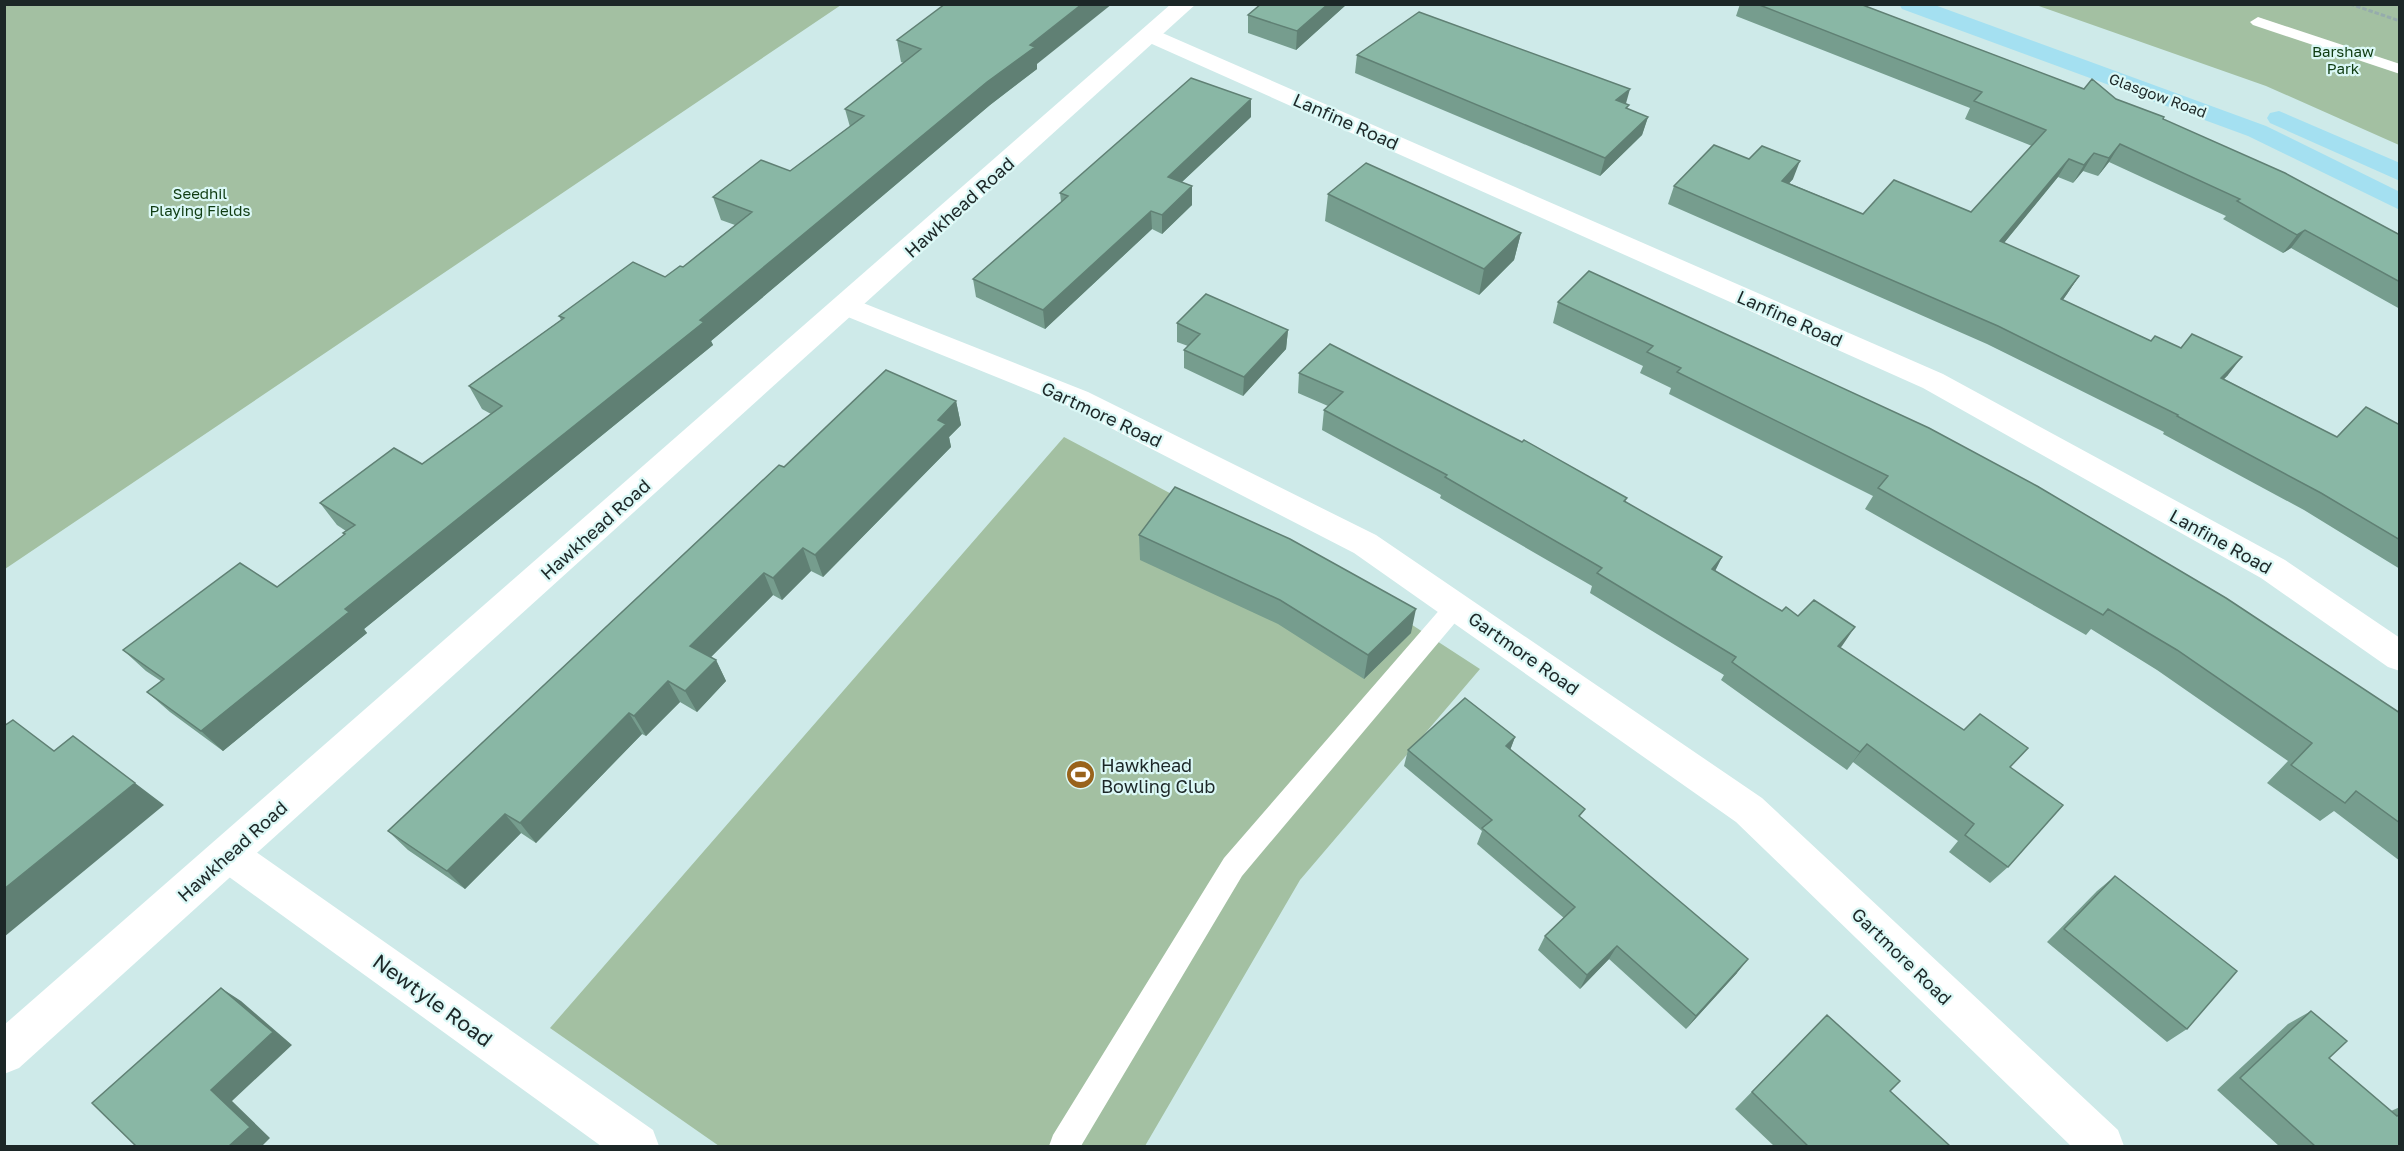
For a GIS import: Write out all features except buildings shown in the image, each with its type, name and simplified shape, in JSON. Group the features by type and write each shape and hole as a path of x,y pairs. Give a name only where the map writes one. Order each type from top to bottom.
{"main road":[{"name":"Glasgow Road","path":"1910,4 2257,131 2400,202"},
{"name":"Glasgow Road","path":"1973,4 2220,94"},
{"path":"2253,106 2400,173"}],"street":[{"name":"Hawkhead Road","path":"4,1053 848,306 1185,4"},
{"name":"Lanfine Road","path":"1151,35 1933,381 2272,569 2400,657"},
{"name":"Gartmore Road","path":"848,306 1078,399 1365,544 1457,605 1749,810 2102,1146"},
{"name":"Newtyle Road","path":"228,854 637,1146"}],"lane":[{"path":"2258,22 2400,69"},
{"path":"1064,1146 1233,867 1457,605"}],"path":[{"path":"2350,4 2400,21"}],"green space":[{"name":"Seedhil Playing Fields","path":"5,4 841,4 841,5 5,569"},
{"name":"Barshaw Park","path":"2036,5 2399,5 2399,145 2266,86"},
{"name":"Hawkhead Bowling Club","path":"1064,437 1383,606 1480,669 1300,880 1145,1146 719,1146 550,1028"}],"place":[{"name":"Hawkhead Bowling Club","path":"1080,775"}]}
